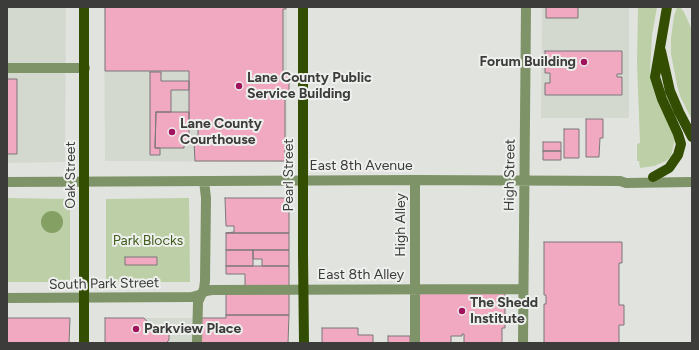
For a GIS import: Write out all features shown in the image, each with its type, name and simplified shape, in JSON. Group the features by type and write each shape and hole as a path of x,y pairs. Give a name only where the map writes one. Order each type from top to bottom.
{"main road":[{"name":"Oak Street","path":"84,7 84,343"},
{"name":"Pearl Street","path":"303,7 304,343"},
{"path":"653,177 666,170 672,164 679,152 681,144 656,83 655,70 667,7"},
{"path":"660,43 670,90 692,137"}],"street":[{"name":"High Street","path":"523,343 522,289 526,7"},
{"path":"7,68 85,68"},
{"name":"East 8th Avenue","path":"7,182 304,180 620,181 632,177 692,176"},
{"name":"High Alley","path":"414,180 414,343"},
{"path":"197,343 198,302 204,288 205,281 206,198 204,181"},
{"name":"East 8th Avenue","path":"620,181 626,183 692,182"},
{"name":"East 8th Alley","path":"201,294 206,290 522,289"},
{"name":"South Park Street","path":"7,298 192,297 201,294"}],"shaded area":[{"path":"7,7 66,7 65,162 7,163"},
{"name":"Lane County Public Service Building","path":"104,7 287,7 287,162 105,161"},
{"path":"542,7 629,7 629,118 541,118"},
{"path":"52,211 60,214 63,222 60,230 52,233 44,230 41,222 44,214"},
{"name":"Parkview Place","path":"105,318 194,318 193,343 105,343"}],"green space":[{"path":"638,7 657,7 652,35 650,71 652,81 675,139 671,156 666,161 654,166 640,168 639,161 637,161 637,144 640,143 637,63"},
{"path":"677,7 680,7 684,12 692,30 692,120 680,96 671,54 671,38 674,16"},
{"path":"7,198 70,199 70,282 7,282"},
{"name":"Park Blocks","path":"189,198 190,282 106,282 106,199"}],"building":[{"name":"Lane County Public Service Building","path":"105,7 286,7 286,9 283,9 283,72 289,72 289,93 285,93 285,161 195,161 194,142 198,142 198,125 189,125 189,71 105,71"},
{"path":"546,7 578,7 578,18 546,18"},
{"name":"Forum Building","path":"545,51 622,51 622,74 617,74 617,77 622,77 622,95 545,95 545,83 550,83 550,73 545,73"},
{"path":"150,72 161,72 161,81 189,81 189,90 171,90 171,112 156,112 155,148 160,148 160,155 150,155"},
{"path":"7,79 17,79 17,154 7,154"},
{"name":"Lane County Courthouse","path":"156,112 189,112 189,140 184,143 184,148 155,148"},
{"path":"586,119 603,119 603,138 600,138 599,157 586,157"},
{"path":"564,129 579,129 579,158 564,158"},
{"path":"543,142 561,142 561,151 543,151"},
{"path":"543,151 561,151 561,160 543,160"},
{"path":"225,198 289,198 289,233 226,233 234,232 234,226 226,226"},
{"path":"226,233 289,233 289,250 226,250"},
{"path":"544,242 622,242 622,263 619,263 619,305 624,305 624,325 619,325 619,343 544,343 544,304 546,304 546,295 544,295"},
{"path":"226,250 253,250 253,266 226,266"},
{"path":"253,250 289,250 289,266 262,266 262,259 253,259"},
{"path":"125,257 157,257 157,265 125,265"},
{"path":"226,266 289,266 289,286 245,286 245,274 226,274"},
{"path":"289,293 289,315 226,315 226,294"},
{"name":"The Shedd Institute","path":"418,293 505,293 505,328 502,328 502,343 464,343 464,334 462,334 462,336 451,336 451,343 418,343"},
{"path":"226,315 289,315 288,343 201,343 201,318 226,318"},
{"path":"7,318 70,318 69,343 7,343"},
{"name":"Parkview Place","path":"105,318 144,318 152,327 164,326 169,332 169,340 166,343 105,343"},
{"path":"322,328 358,328 358,335 373,335 373,343 322,343"},
{"path":"388,336 410,336 410,343 388,343"}],"place":[{"name":"Forum Building","path":"584,62"},
{"name":"Lane County Public Service Building","path":"239,86"},
{"name":"Lane County Courthouse","path":"172,132"},
{"name":"The Shedd Institute","path":"462,311"},
{"name":"Parkview Place","path":"136,329"}]}
